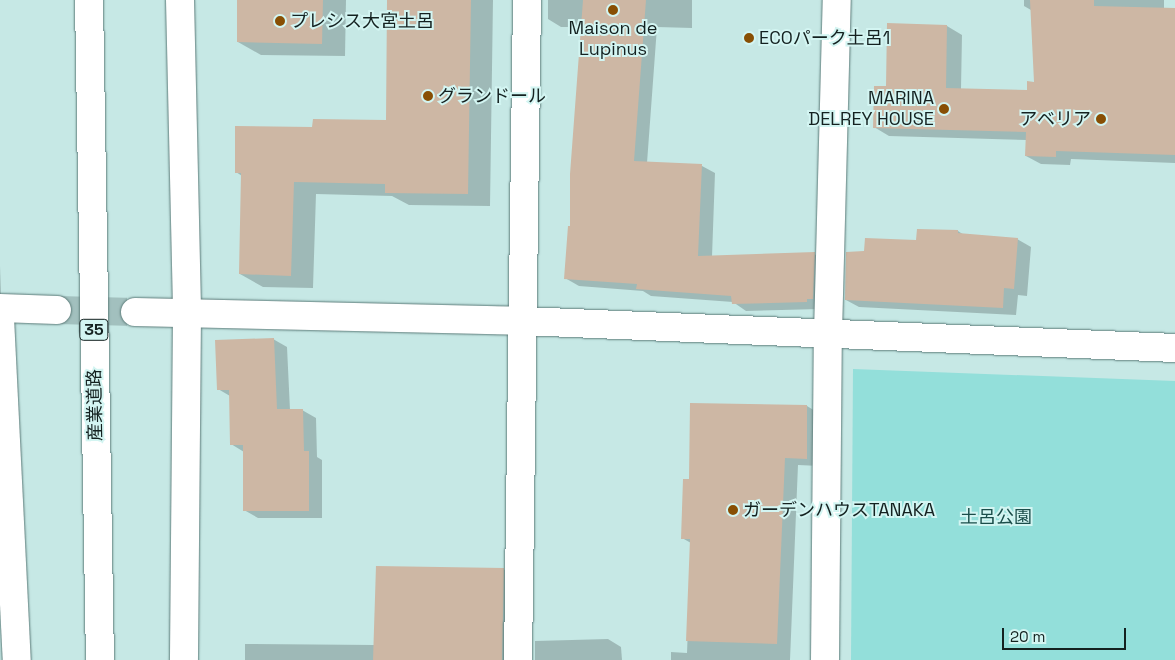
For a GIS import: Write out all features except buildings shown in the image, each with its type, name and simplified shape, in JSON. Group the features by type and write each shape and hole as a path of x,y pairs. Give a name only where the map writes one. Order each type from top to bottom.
{"street":[{"name":"産業道路","path":"89,0 100,660"},
{"path":"180,0 187,313 184,660"},
{"path":"518,660 527,0"},
{"path":"825,660 828,333 837,0"},
{"path":"0,308 57,310"},
{"path":"135,312 523,321 1175,348"},
{"path":"0,318 17,660"}],"green space":[{"name":"土呂公園","path":"853,369 1175,381 1175,660 851,660"}],"tunnel":[{"path":"57,310 135,312"}],"place":[{"name":"Maison de Lupinus","path":"613,10"},
{"name":"プレシス大宮土呂","path":"280,21"},
{"name":"ECOパーク土呂1","path":"749,38"},
{"name":"グランドール","path":"428,96"},
{"name":"MARINA DELREY HOUSE","path":"944,109"},
{"name":"アベリア","path":"1101,119"},
{"name":"ガーデンハウスTANAKA","path":"733,510"}]}
